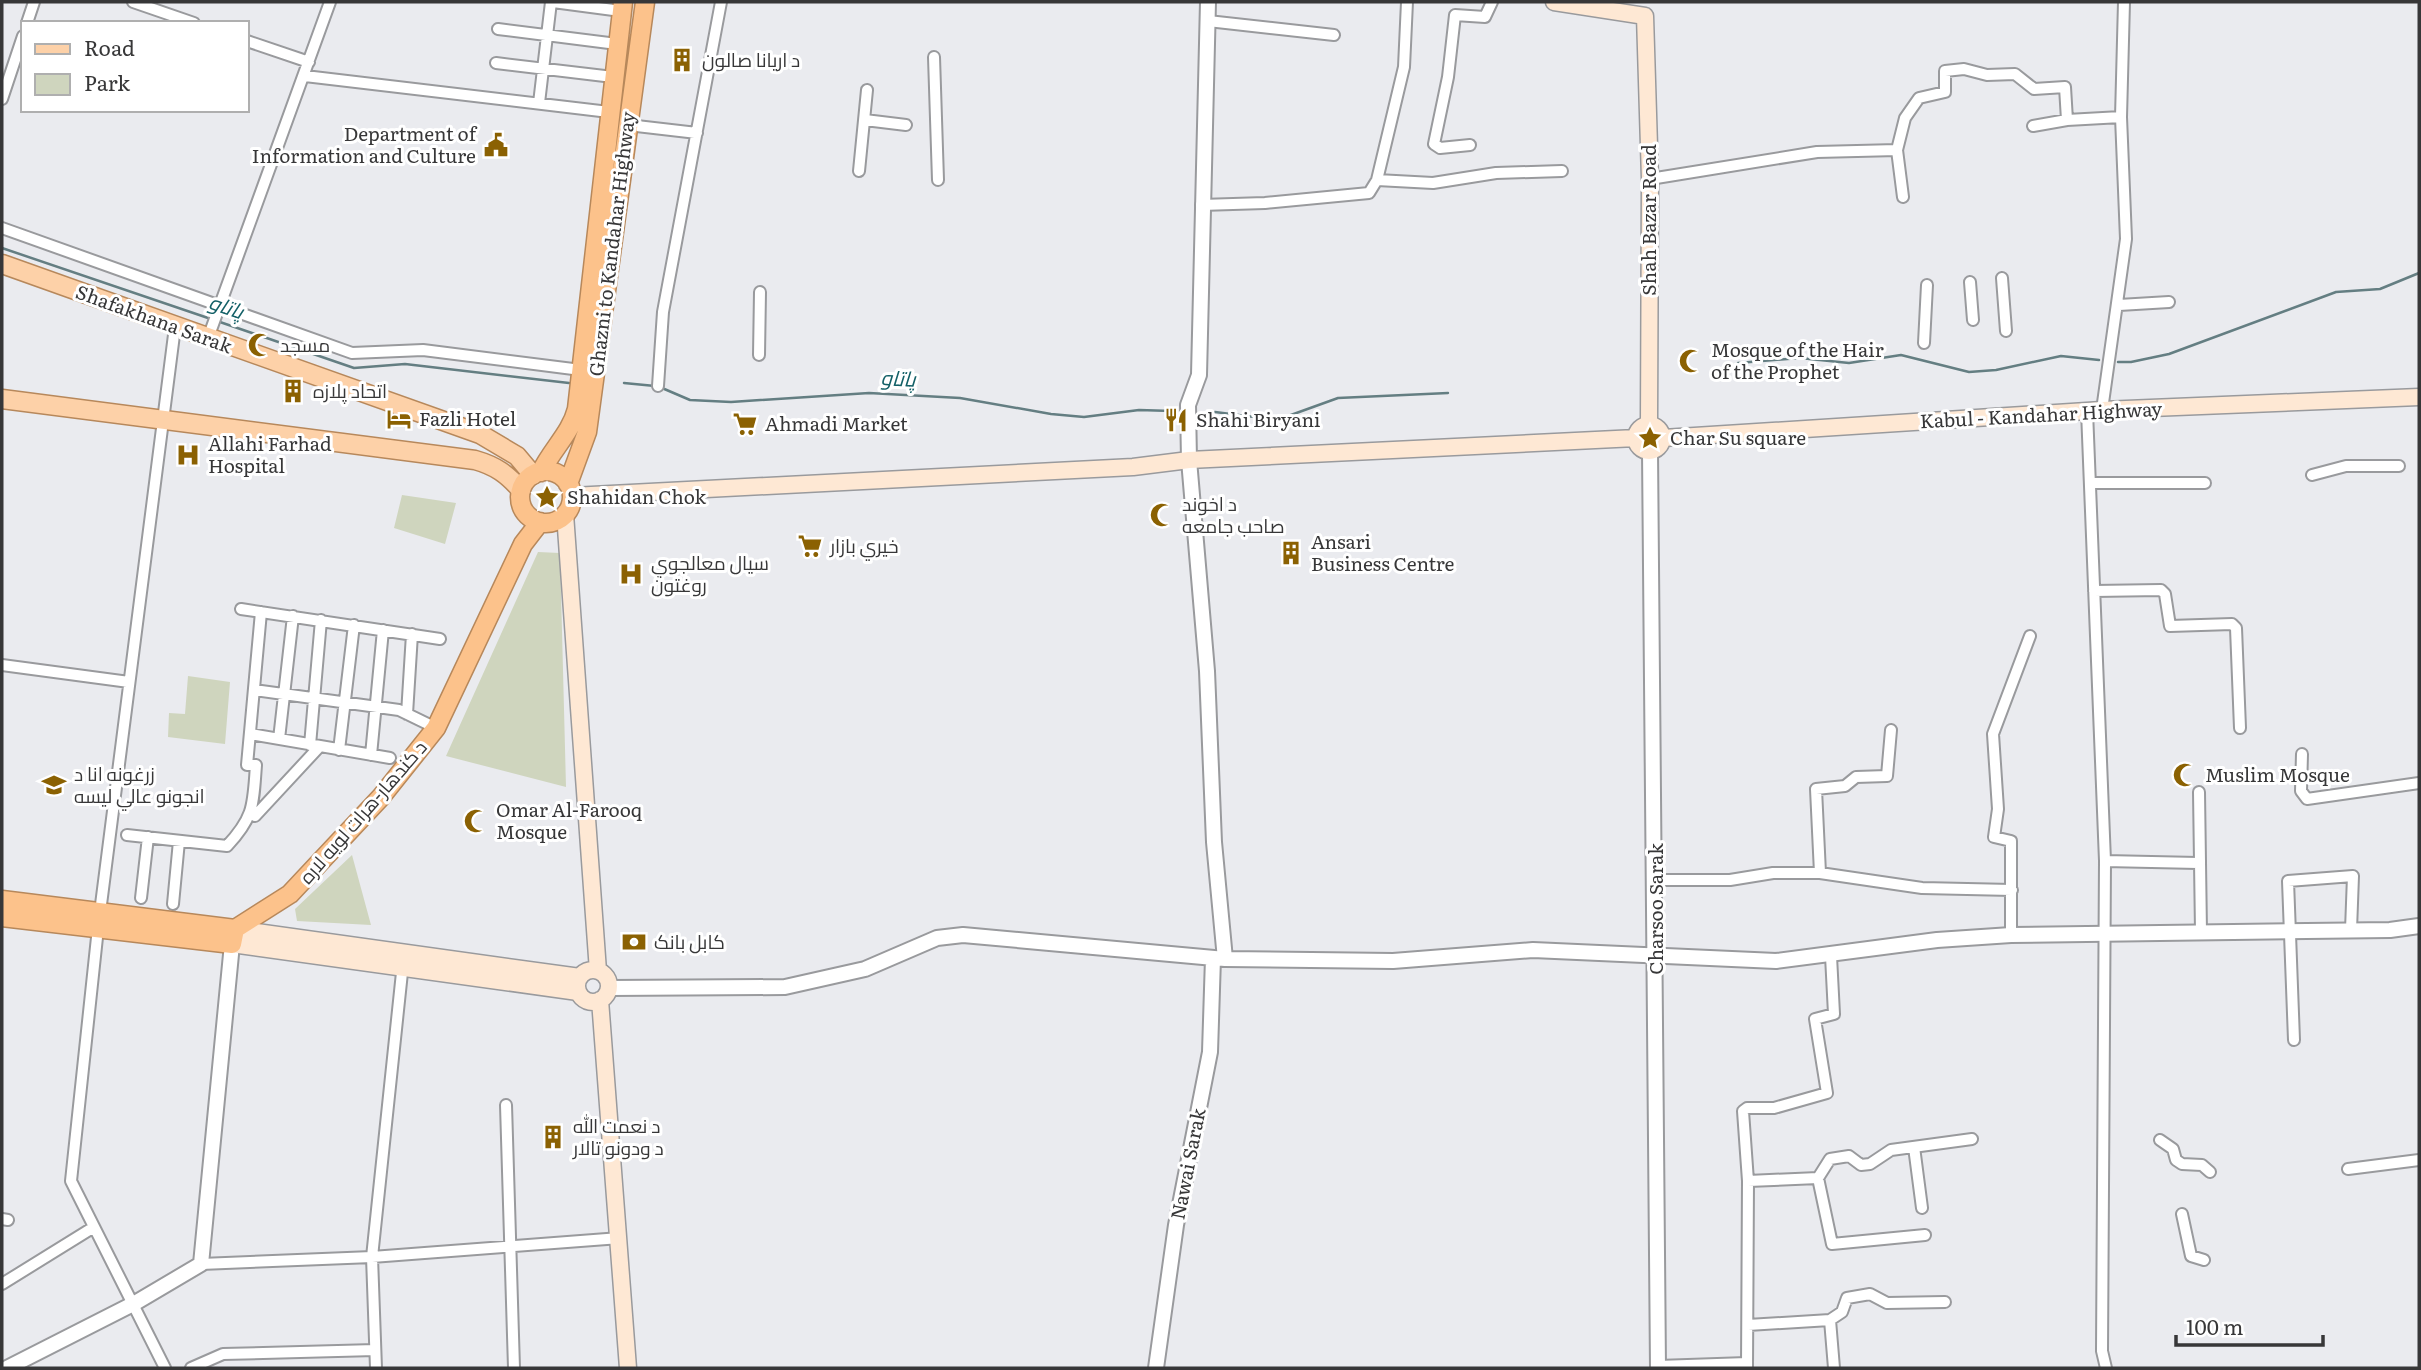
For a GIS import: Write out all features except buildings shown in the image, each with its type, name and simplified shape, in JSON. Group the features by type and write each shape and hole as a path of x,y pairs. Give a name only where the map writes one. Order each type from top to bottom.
{"highway":[{"name":"Ghazni to Kandahar Highway","path":"570,490 587,432 645,2"},
{"name":"Ghazni to Kandahar Highway","path":"537,473 574,423 622,6"},
{"path":"537,473 557,474 570,490 565,514 558,520 540,522 524,510 521,490 537,473"},
{"name":"د کندهار-هرات لويه لاره","path":"233,936 290,894 381,797 436,728 523,544 540,522"},
{"path":"2,900 99,920 233,936"},
{"path":"2,917 99,920"}],"main road":[{"path":"1554,2 1645,9"},
{"name":"Shah Bazar Road","path":"1645,9 1650,179 1649,425"},
{"name":"Shafakhana Sarak","path":"2,264 175,327 210,334 480,434 517,456 537,473"},
{"name":"Kabul - Kandahar Highway","path":"1662,438 2094,411 2419,397"},
{"path":"2,399 475,460 494,466 508,475 521,490"},
{"path":"1649,425 1657,427 1662,438 1659,447 1650,451 1640,447 1636,438 1639,430 1649,425"},
{"path":"570,490 1133,467 1189,460 1636,438"},
{"path":"565,514 598,971"},
{"path":"233,936 579,985"},
{"path":"579,985 588,971 598,971 606,978 604,994 628,1368"},
{"path":"579,985 585,1000 604,994"}],"street":[{"path":"28,21 34,2"},
{"path":"133,2 188,21"},
{"path":"210,334 330,2"},
{"path":"539,103 552,2 622,6"},
{"path":"658,386 663,312 721,2"},
{"name":"Nawai Sarak","path":"1156,1368 1176,1225 1210,1052 1219,959 1207,671 1189,460 1188,405 1199,374 1201,205 1209,2"},
{"path":"1201,205 1265,203 1369,193 1377,180 1404,67 1407,2"},
{"path":"1470,145 1440,148 1434,144 1436,124 1448,77 1454,18 1457,14 1485,17 1492,2"},
{"path":"2106,1368 2102,1351 2105,861 2090,483 2094,411 2119,305 2126,239 2121,117 2124,2"},
{"path":"1208,20 1335,35"},
{"path":"498,29 618,44"},
{"path":"248,41 309,62"},
{"path":"2,99 21,42"},
{"path":"934,57 938,180"},
{"path":"496,63 613,77"},
{"path":"1903,197 1897,150 1905,118 1919,98 1945,92 1945,71 1964,69 1987,75 2015,74 2034,89 2065,87 2067,120"},
{"path":"305,76 610,112"},
{"path":"859,171 867,90"},
{"path":"2033,126 2067,120 2121,117"},
{"path":"865,120 906,125"},
{"path":"628,125 697,133"},
{"path":"1650,179 1817,152 1897,150"},
{"path":"1377,180 1433,183 1496,173 1562,171"},
{"path":"2,228 219,309 352,353 423,349 581,370"},
{"path":"2002,278 2006,331"},
{"path":"1970,282 1973,320"},
{"path":"1924,343 1927,285"},
{"path":"758,355 760,292"},
{"path":"2119,305 2169,302"},
{"path":"165,1368 135,1303 71,1181 99,920 175,327"},
{"name":"Charsoo Sarak","path":"1650,451 1658,1367"},
{"path":"2312,475 2346,466 2399,466"},
{"path":"2090,483 2205,483"},
{"path":"2094,591 2161,590 2165,594 2170,626 2232,624 2236,628 2240,728"},
{"path":"241,608 440,639"},
{"path":"127,835 227,846 247,822 253,810 256,765 247,765 261,611"},
{"path":"279,739 293,616"},
{"path":"256,816 315,746 313,698 321,620"},
{"path":"339,750 354,625"},
{"path":"371,755 383,629"},
{"path":"407,715 412,634"},
{"path":"2011,934 2011,841 1994,837 1998,808 1993,734 2030,636"},
{"path":"2,665 129,682"},
{"path":"254,690 374,707 407,715 436,728"},
{"path":"1821,873 1816,789 1845,786 1856,777 1887,776 1891,730"},
{"path":"250,734 390,758"},
{"path":"2302,754 2301,791 2306,799 2419,783"},
{"path":"2199,792 2201,932"},
{"path":"141,898 148,837"},
{"path":"173,904 179,841"},
{"path":"2105,861 2198,863"},
{"path":"1655,880 1730,880 1773,873 1821,873 1922,888 2012,890"},
{"path":"2294,1040 2288,881 2352,876 2355,887 2351,930"},
{"path":"604,994 785,987 865,969 937,938 963,935 1219,959 1393,961 1533,950 1776,961 1831,956 1937,940 2011,934 2351,930 2419,926"},
{"path":"201,1264 233,936"},
{"path":"1658,1367 1747,1366 1748,1181 1744,1109 1774,1108 1827,1093 1815,1019 1834,1014 1831,956"},
{"path":"376,1368 372,1257 404,959"},
{"path":"506,1105 514,1368"},
{"path":"1925,1235 1832,1244 1818,1178 1830,1159 1849,1156 1861,1165 1870,1164 1891,1150 1972,1139"},
{"path":"2160,1140 2173,1149 2176,1160 2182,1164 2202,1164 2210,1172"},
{"path":"1914,1147 1922,1208"},
{"path":"2348,1169 2419,1160"},
{"path":"1748,1181 1818,1178"},
{"path":"2182,1214 2191,1256 2204,1260"},
{"path":"2,1284 94,1227"},
{"path":"7,1368 135,1303 201,1264 372,1257 620,1238"},
{"path":"1748,1325 1830,1320 1842,1311 1847,1298 1870,1294 1887,1303 1945,1302"},
{"path":"1830,1320 1834,1368"},
{"path":"191,1368 223,1354 375,1350"}],"green space":[{"path":"402,495 456,503 445,544 394,528"},
{"path":"538,552 560,553 566,787 446,756"},
{"path":"188,676 230,682 225,744 168,737 169,713 185,714"},
{"path":"352,855 371,925 297,921 295,909"}],"waterway":[{"name":"پاتاو","path":"2,248 211,319"},
{"path":"2118,362 2169,354 2336,292 2380,289 2419,273"},
{"name":"پاتاو","path":"217,321 354,368 405,364 569,383"},
{"path":"1738,363 1800,358 1849,363 1901,355 1969,372 1996,370 2061,356 2099,360"},
{"name":"پاتاو","path":"624,383 655,386"},
{"name":"پاتاو","path":"662,388 690,400 731,402 869,393 960,398 1084,417 1139,410 1172,411"},
{"path":"1215,412 1277,420 1338,398 1448,393"}],"place":[{"name":"د اریانا صالون","path":"682,60"},
{"name":"Department of Information and Culture","path":"496,145"},
{"name":"مسجد","path":"260,345"},
{"name":"Mosque of the Hair of the Prophet","path":"1691,361"},
{"name":"اتحاد پلازه","path":"293,391"},
{"name":"Fazli Hotel","path":"399,419"},
{"name":"Shahi Biryani","path":"1176,420"},
{"name":"Ahmadi Market","path":"745,424"},
{"name":"Char Su square","path":"1650,438"},
{"name":"Allahi Farhad Hospital","path":"188,455"},
{"name":"Shahidan Chok","path":"547,497"},
{"name":"د اخوند صاحب جامعه","path":"1162,515"},
{"name":"خیري بازار","path":"810,546"},
{"name":"Ansari Business Centre","path":"1291,553"},
{"name":"سيال معالجوي روغتون","path":"631,574"},
{"name":"Muslim Mosque","path":"2185,775"},
{"name":"زرغونه انا د انجونو عالي لیسه","path":"54,785"},
{"name":"Omar Al-Farooq Mosque","path":"476,821"},
{"name":"کابل بانک","path":"634,942"},
{"name":"د نعمت الله د ودونو تالار","path":"553,1137"}]}
